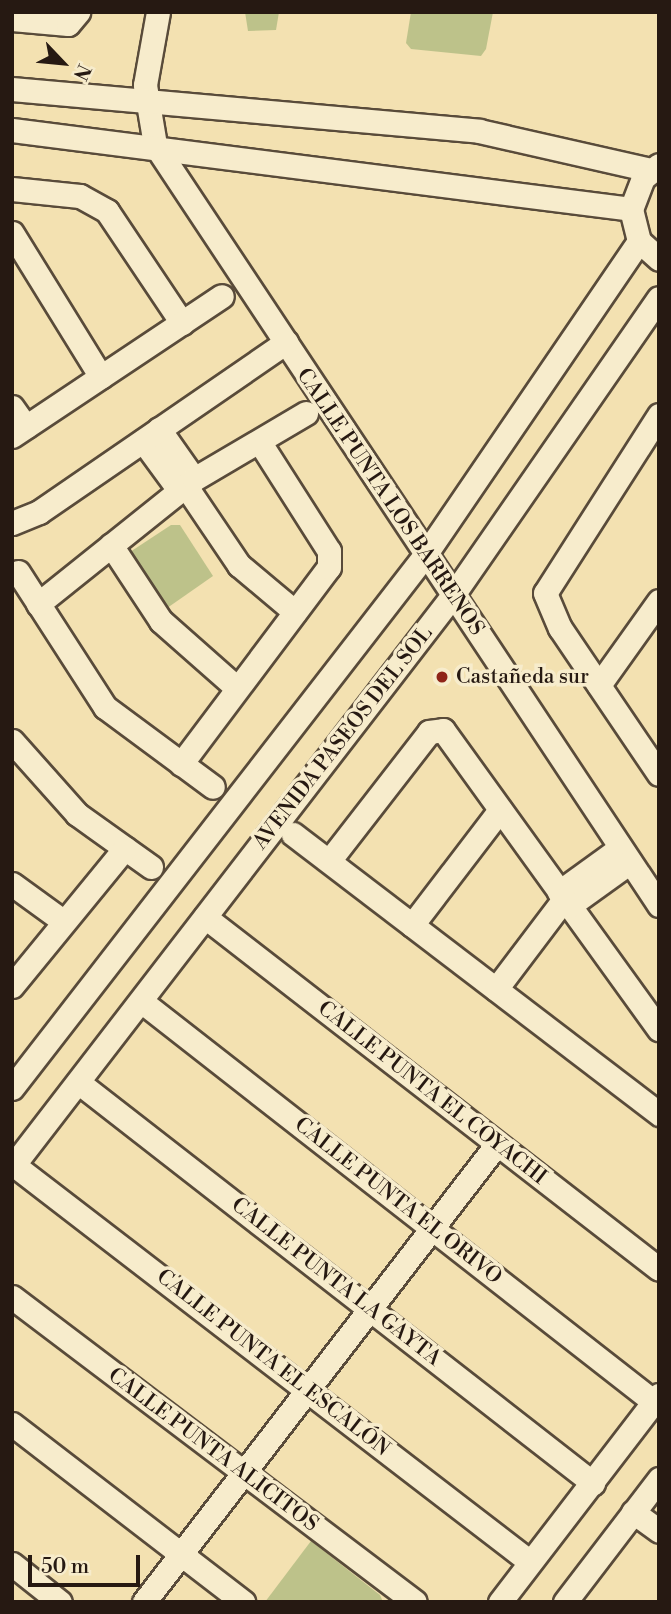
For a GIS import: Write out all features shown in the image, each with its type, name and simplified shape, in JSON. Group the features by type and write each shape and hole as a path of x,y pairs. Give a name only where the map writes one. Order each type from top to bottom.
{"street":[{"path":"12,19 68,24 78,12"},
{"path":"155,145 145,85 158,12"},
{"path":"12,89 479,131 655,167 631,209 639,241 659,259"},
{"path":"12,130 155,145 631,209"},
{"name":"CALLE PUNTA LOS BARRENOS","path":"155,145 659,905"},
{"path":"12,189 80,196 107,211 182,323"},
{"path":"12,233 101,377"},
{"path":"12,1088 425,555 639,241"},
{"path":"12,407 19,431 222,296"},
{"name":"AVENIDA PASEOS DEL SOL","path":"13,1166 453,595 659,298"},
{"path":"12,523 39,512 286,342"},
{"path":"37,604 186,485 306,413"},
{"path":"659,415 545,593 599,685 659,774"},
{"path":"151,435 239,565 295,612"},
{"path":"181,764 295,612 331,558 259,441"},
{"path":"12,541 39,512"},
{"path":"111,545 161,621 237,688"},
{"path":"18,572 104,708 213,787"},
{"path":"599,685 659,601"},
{"path":"328,861 434,728 443,730 659,1029"},
{"path":"12,741 44,784 152,867"},
{"path":"412,925 500,810"},
{"path":"293,834 659,1114"},
{"path":"12,986 125,848"},
{"path":"496,989 564,899 625,855"},
{"path":"12,884 63,921"},
{"name":"CALLE PUNTA EL COYACHI","path":"205,917 659,1269"},
{"name":"CALLE PUNTA EL ORIVO","path":"141,1001 656,1398"},
{"name":"CALLE PUNTA LA GAYTA","path":"78,1082 593,1483"},
{"path":"144,1602 241,1471 497,1144"},
{"name":"CALLE PUNTA EL ESCALÓN","path":"13,1166 530,1562"},
{"name":"CALLE PUNTA ALICITOS","path":"12,1297 415,1602"},
{"path":"500,1602 656,1398"},
{"path":"12,1424 243,1602"},
{"path":"574,1599 633,1512 659,1479"},
{"path":"633,1512 659,1531"},
{"path":"12,1564 60,1602"}],"green space":[{"path":"245,12 279,12 276,30 248,31"},
{"path":"411,12 493,12 486,49 481,56 411,49 406,43"},
{"path":"171,525 180,525 213,576 160,613 127,554"},
{"path":"311,1541 380,1595 383,1602 265,1602"}],"place":[{"name":"Castañeda sur","path":"442,677"}]}
